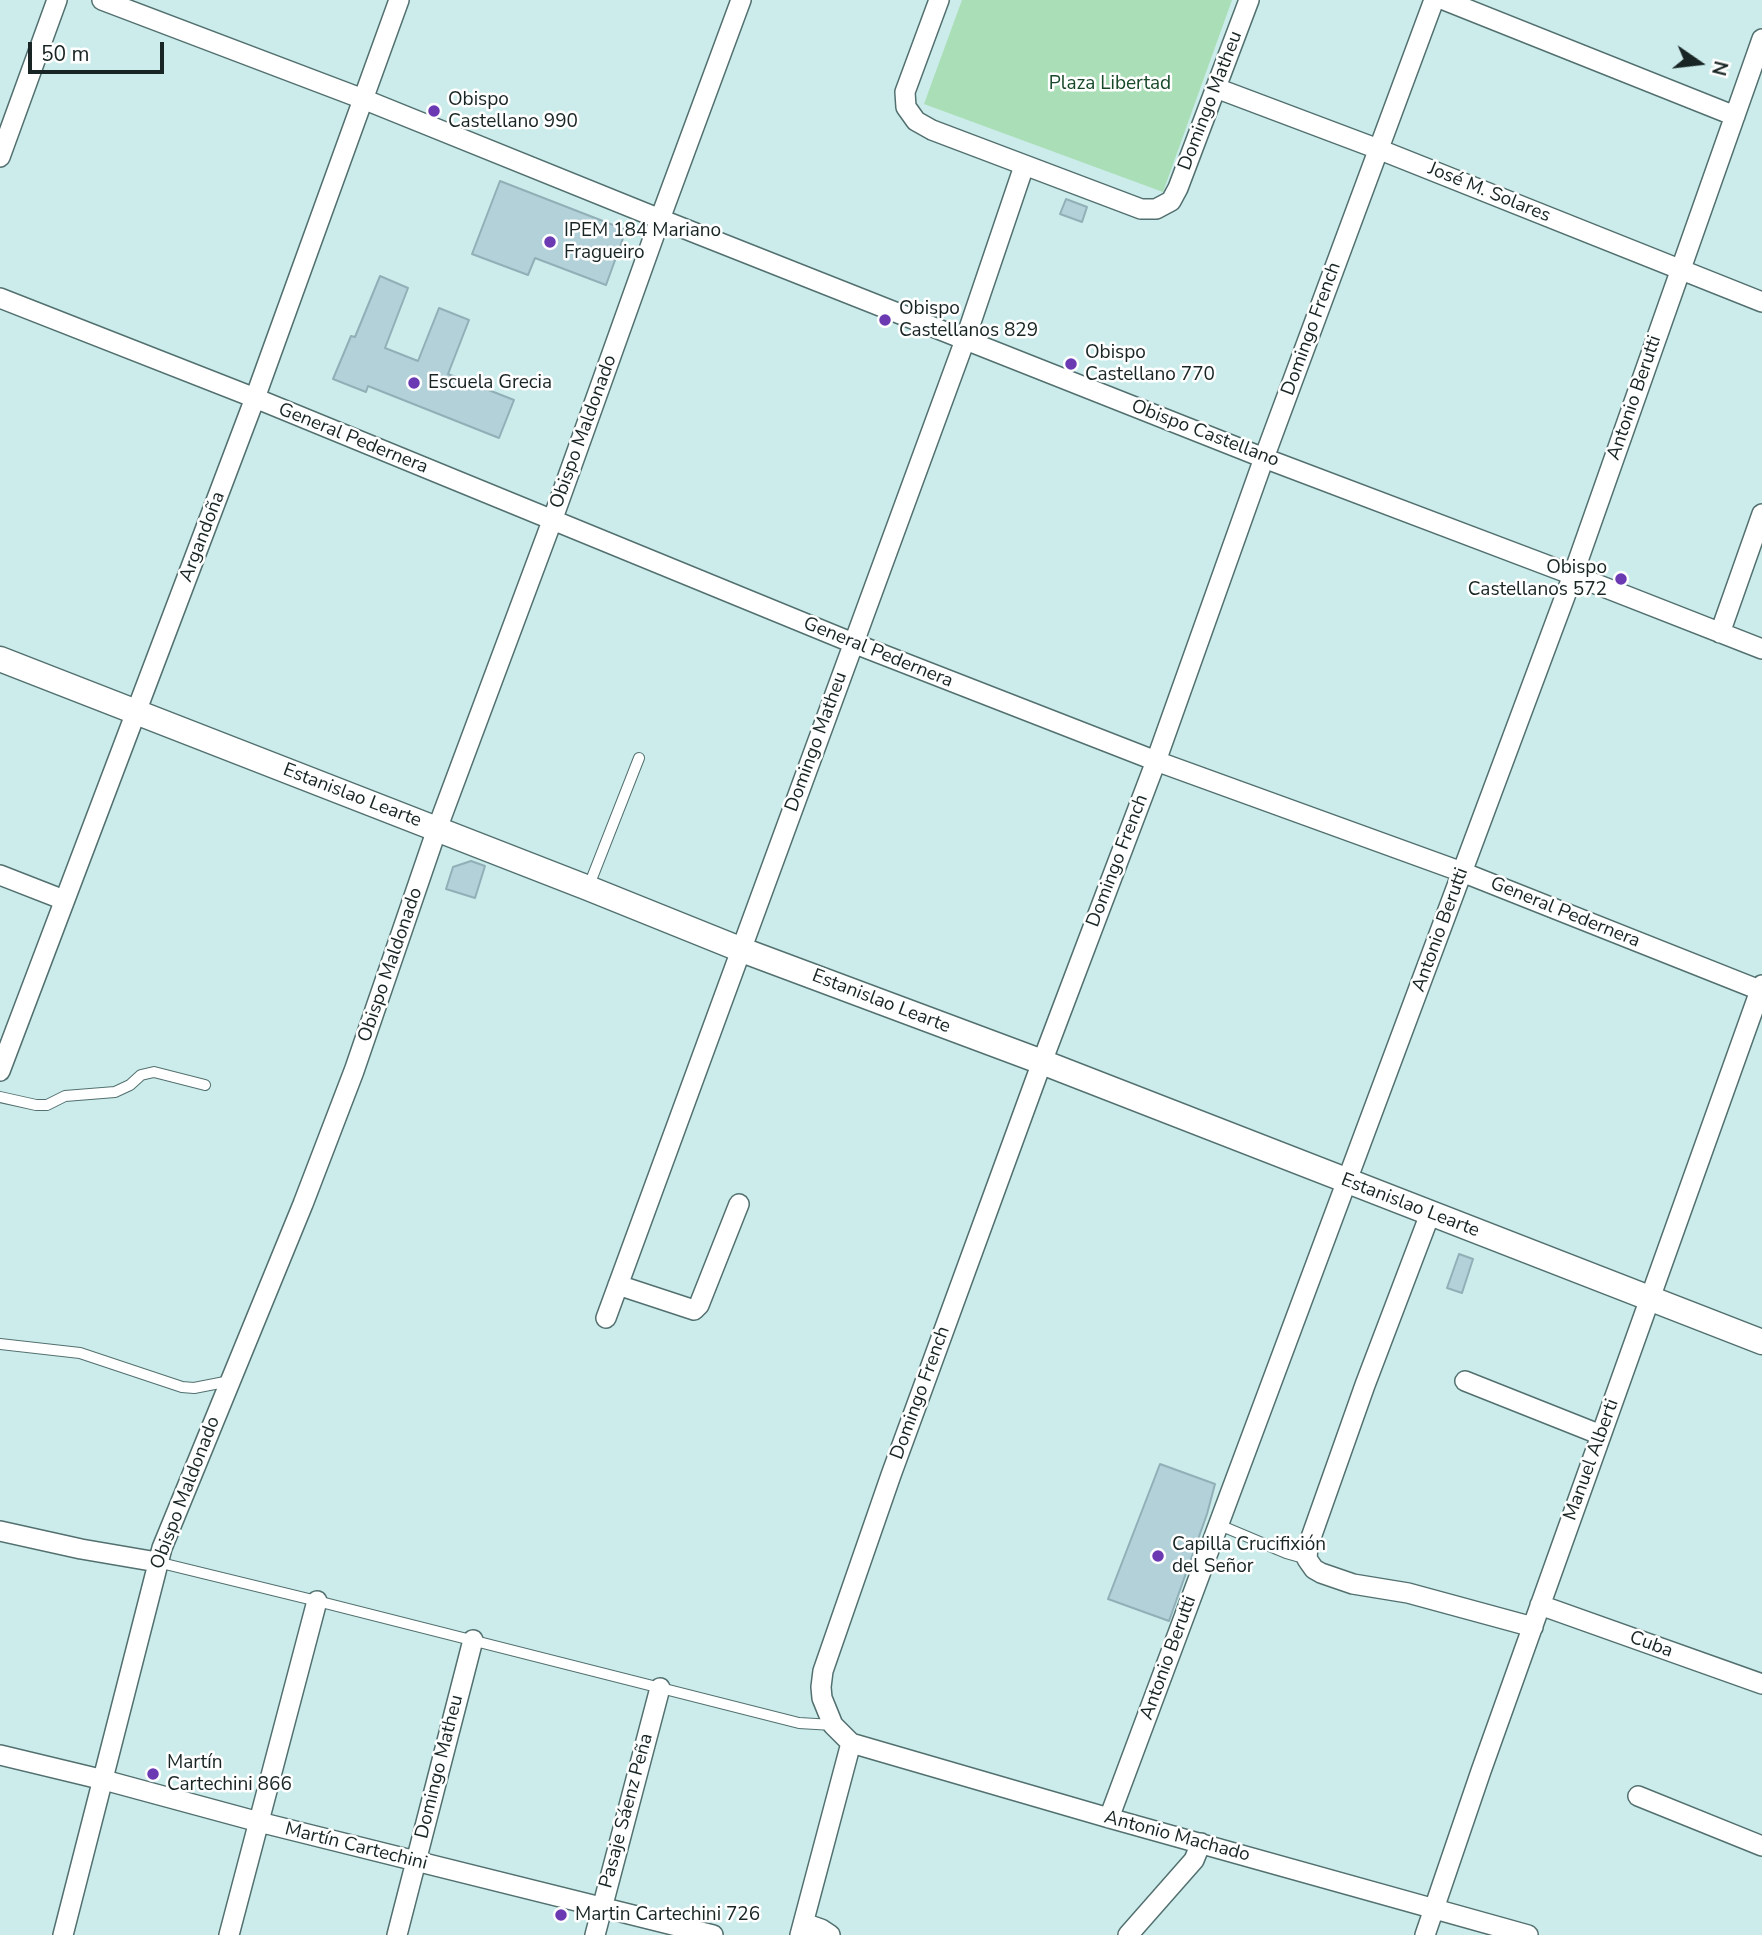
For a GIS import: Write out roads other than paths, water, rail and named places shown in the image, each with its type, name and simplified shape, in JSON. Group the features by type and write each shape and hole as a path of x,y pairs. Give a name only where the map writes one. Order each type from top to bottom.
{"street":[{"path":"0,157 57,0"},
{"name":"Obispo Castellano","path":"102,0 363,99 965,340 1762,649"},
{"name":"Argandoña","path":"0,1071 255,398 399,0"},
{"name":"Obispo Maldonado","path":"63,1935 157,1562 354,1071 437,829 741,0"},
{"path":"939,0 905,92 906,107 916,121 932,130 1024,166"},
{"name":"Domingo Matheu","path":"606,1318 965,340 1024,166 1140,209 1156,209 1171,201 1249,0"},
{"name":"Domingo French","path":"832,1725 822,1698 823,1671 1042,1062 1156,761 1264,457 1434,0"},
{"path":"1444,0 1735,116"},
{"name":"Antonio Berutti","path":"1109,1818 1573,575 1762,39"},
{"name":"José M. Solares","path":"1216,88 1378,149 1762,302"},
{"name":"General Pedernera","path":"0,298 255,398 853,643 1156,761 1462,872 1761,989"},
{"path":"1720,633 1762,514"},
{"name":"Estanislao Learte","path":"0,660 742,950 1042,1062 1762,1342"},
{"path":"0,875 64,900"},
{"name":"Manuel Alberti","path":"1425,1935 1761,989"},
{"path":"618,1285 694,1310 699,1305 739,1205"},
{"path":"1430,1214 1308,1546 1307,1559 1314,1569 1321,1573 1353,1584 1408,1593 1533,1627"},
{"path":"1465,1381 1601,1435"},
{"path":"0,1531 157,1562"},
{"path":"229,1935 317,1601"},
{"name":"Cuba","path":"1540,1605 1762,1684"},
{"name":"Domingo Matheu","path":"397,1935 473,1640"},
{"name":"Pasaje Sáenz Peña","path":"595,1935 660,1688"},
{"name":"Antonio Machado","path":"832,1725 851,1743 1528,1935"},
{"path":"830,1935 821,1929 802,1929 851,1743"},
{"name":"Martín Cartechini","path":"0,1755 713,1935"},
{"path":"1638,1796 1762,1846"},
{"path":"1128,1935 1194,1860 1201,1843"}],"lane":[{"path":"588,888 639,758"},
{"path":"0,1097 47,1105 65,1096 115,1092 131,1085 141,1075 154,1072 205,1085"},
{"path":"0,1343 80,1353 182,1387 194,1388 230,1381"},
{"path":"1217,1524 1307,1559"},
{"path":"157,1562 799,1723 832,1725"}],"place":[{"name":"Obispo Castellano 990","path":"434,111"},
{"name":"IPEM 184 Mariano Fragueiro","path":"550,242"},
{"name":"Obispo Castellanos 829","path":"885,320"},
{"name":"Obispo Castellano 770","path":"1071,364"},
{"name":"Escuela Grecia","path":"414,383"},
{"name":"Obispo Castellanos 572","path":"1621,579"},
{"name":"Capilla Crucifixión del Señor","path":"1158,1556"},
{"name":"Martín Cartechini 866","path":"153,1774"},
{"name":"Martin Cartechini 726","path":"561,1915"}],"park label":[{"name":"Plaza Libertad","path":"1110,84"}]}
